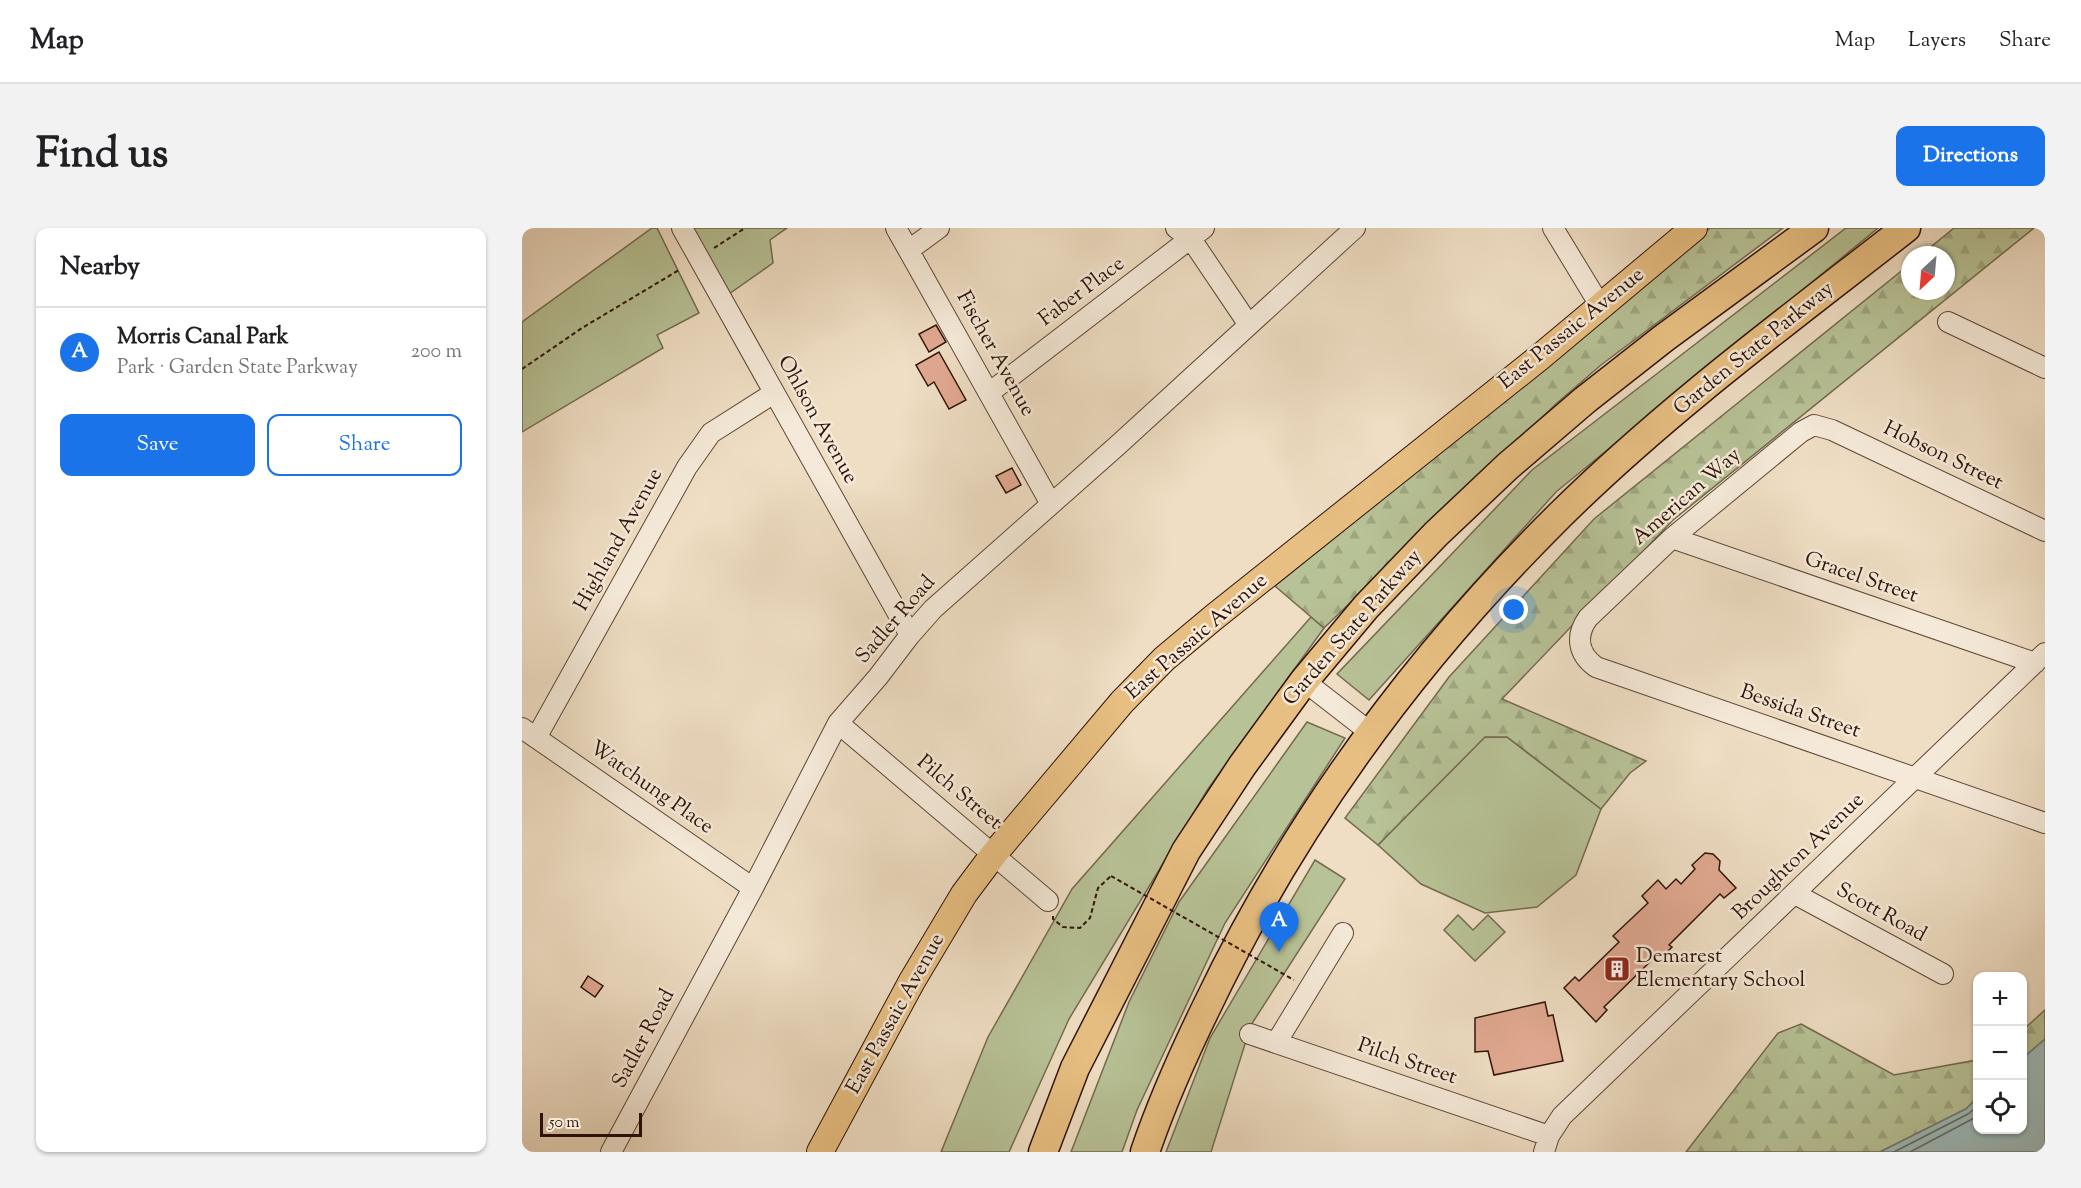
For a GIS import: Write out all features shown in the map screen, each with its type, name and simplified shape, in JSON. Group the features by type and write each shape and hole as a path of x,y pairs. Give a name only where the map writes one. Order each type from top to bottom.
{"highway":[{"name":"Garden State Parkway","path":"1043,1152 1075,1068 1186,851 1242,766 1304,681 1366,607 1436,534 1508,466 1585,400 1664,338 1814,228"},
{"name":"Garden State Parkway","path":"1146,1148 1185,1051 1228,962 1275,878 1320,806 1371,733 1428,659 1492,586 1559,517 1629,452 1706,386 1906,228"},
{"path":"1022,1152 1047,1103 1075,1068"}],"main road":[{"name":"East Passaic Avenue","path":"820,1152 938,935 964,894 994,854 1089,740 1164,659 1600,307 1694,228"}],"street":[{"name":"Ohlson Avenue","path":"682,228 910,635"},
{"name":"Fischer Avenue","path":"896,228 1052,504"},
{"path":"909,250 939,228"},
{"name":"Sadler Road","path":"611,1152 753,888 838,723 933,609 1052,504 1355,228"},
{"path":"1553,228 1600,307"},
{"path":"1190,232 1249,326"},
{"name":"Faber Place","path":"989,393 1190,232"},
{"path":"1948,322 2045,368"},
{"name":"Highland Avenue","path":"529,733 687,467 711,433 774,393"},
{"name":"American Way","path":"1591,616 1672,538 1801,432 1814,425 1821,425"},
{"name":"Hobson Street","path":"1821,425 2045,531"},
{"name":"Gracel Street","path":"1672,538 2040,658"},
{"name":"Bessida Street","path":"1591,616 1583,626 1580,645 1582,654 1596,667 2045,823"},
{"name":"Broughton Avenue","path":"1546,1144 1562,1116 2040,658"},
{"path":"1304,681 1371,733"},
{"name":"Pilch Street","path":"838,723 1048,901"},
{"name":"Watchung Place","path":"529,733 753,888"},
{"name":"Scott Road","path":"1795,894 1943,974"},
{"path":"1276,1043 1343,933"},
{"name":"Pilch Street","path":"1250,1034 1546,1144"}],"path":[{"path":"712,249 745,228"},
{"path":"522,369 582,328 679,270"},
{"path":"1048,901 1055,907 1053,919 1063,927 1080,928 1090,918 1098,888 1111,876 1294,980"}],"green space":[{"path":"652,228 657,228 699,313 657,335 663,348 522,432 522,322"},
{"path":"693,228 787,228 770,240 773,263 729,294"},
{"path":"1710,228 1783,228 1601,365 1557,403 1324,628 1275,586 1561,354"},
{"path":"1846,228 1878,228 1556,492 1369,700 1337,674 1532,470"},
{"path":"1954,228 2034,228 1955,292 1955,246 1932,246"},
{"path":"1901,271 1901,300 1945,300 1673,520 1502,699 1646,761 1630,773 1601,809 1507,737 1485,737 1378,845 1345,818 1449,677 1594,519"},
{"path":"1311,617 1324,628 1208,789 1069,1019 1009,1152 941,1152 988,1037 1072,889"},
{"path":"1307,722 1345,738 1225,923 1137,1110 1122,1152 1071,1152 1129,1002 1179,902"},
{"path":"1484,737 1507,737 1601,809 1576,875 1537,907 1485,913 1421,884 1378,845"},
{"path":"1315,860 1345,879 1251,1025 1211,1152 1166,1152 1210,1038"},
{"path":"1458,915 1473,930 1488,915 1505,932 1475,961 1444,930"},
{"path":"2045,1010 2045,1039 2027,1055 2027,1026"},
{"path":"1801,1024 1894,1075 1973,1061 1973,1102 1966,1109 1880,1152 1686,1152 1778,1033"}],"water":[{"path":"2045,1039 2045,1152 1880,1152 1966,1109 1973,1102 1973,1134 2027,1134 2027,1055"}],"building":[{"path":"936,325 946,342 929,352 919,334"},
{"path":"939,352 966,400 949,409 934,382 928,386 916,365"},
{"path":"1012,468 1021,485 1006,493 996,476"},
{"name":"Demarest Elementary School","path":"1705,853 1713,854 1720,861 1719,870 1736,888 1724,898 1720,894 1669,945 1672,947 1658,961 1654,958 1604,1007 1607,1010 1596,1022 1564,988 1575,977 1579,981 1619,942 1613,936 1648,903 1642,896 1658,880 1666,889 1676,879 1681,884 1695,869 1692,865"},
{"path":"588,976 603,986 595,997 581,987"},
{"path":"1545,1002 1548,1016 1553,1015 1563,1061 1494,1075 1488,1051 1475,1052 1475,1018"}],"place":[{"name":"Morris Canal Park","path":"1279,952"},
{"name":"Demarest Elementary School","path":"1617,969"}]}
